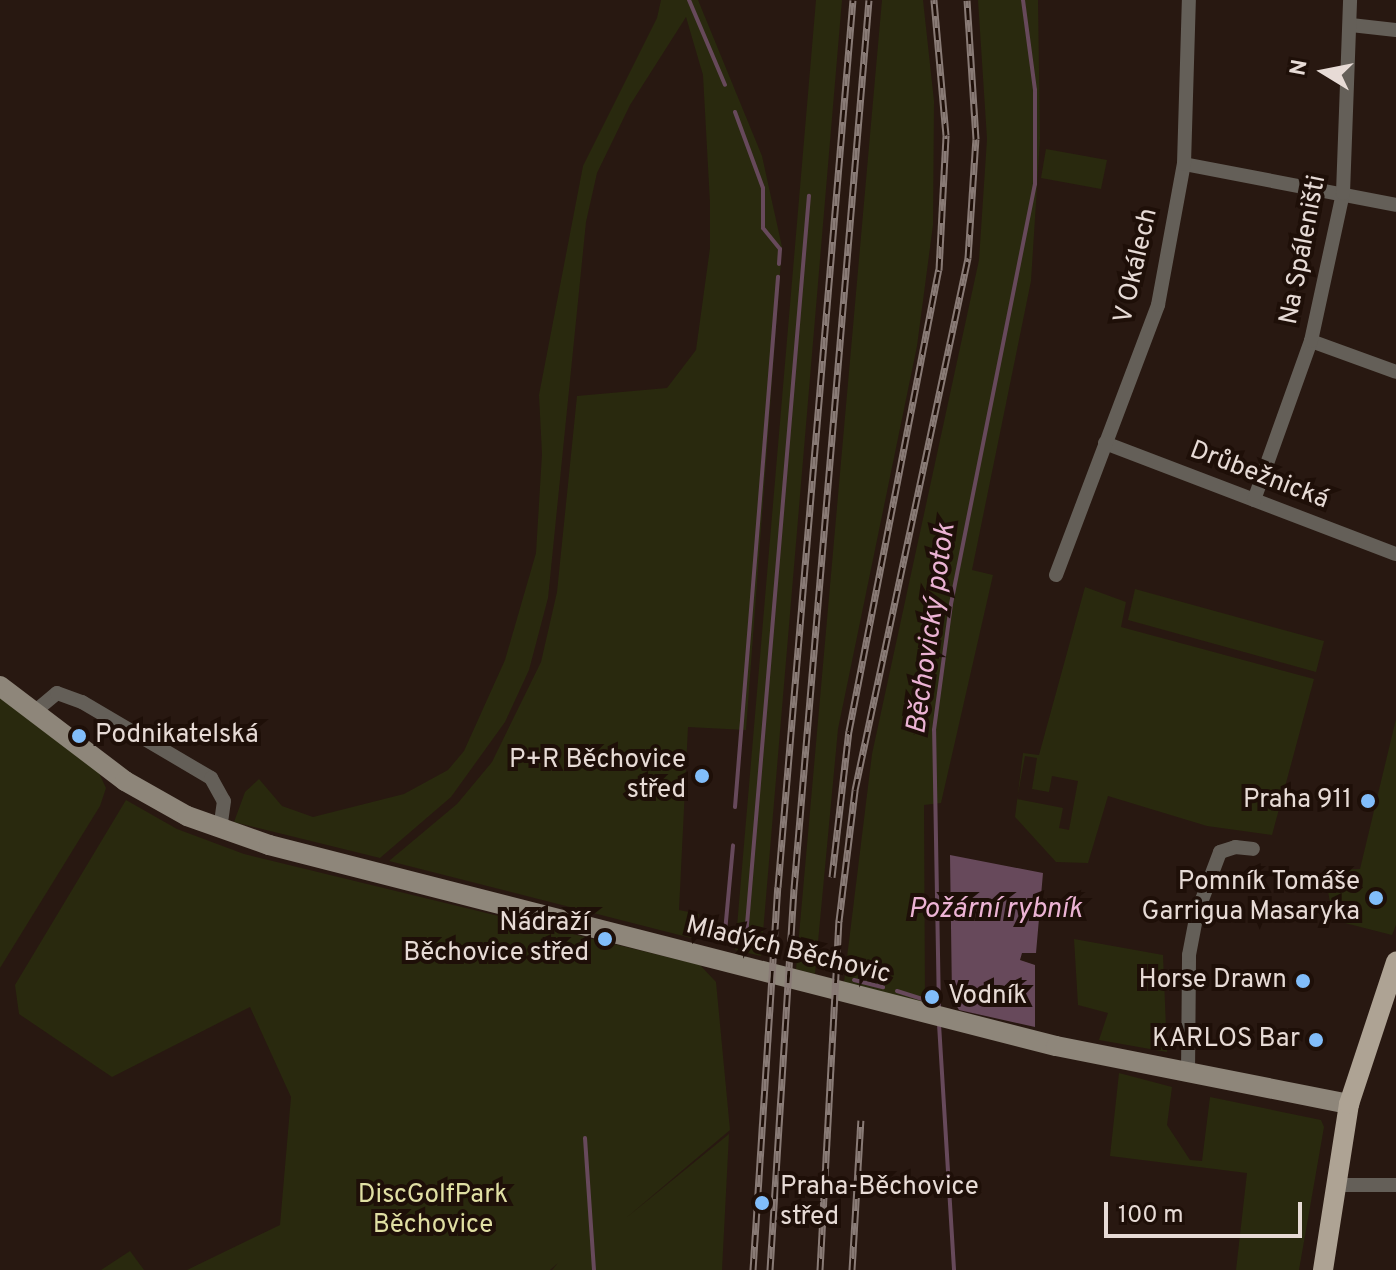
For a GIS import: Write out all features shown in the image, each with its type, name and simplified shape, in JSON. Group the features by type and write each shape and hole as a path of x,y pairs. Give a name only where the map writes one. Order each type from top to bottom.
{"main road":[{"path":"1323,1270 1349,1104 1396,962"}],"street":[{"name":"V Okálech","path":"1054,573 1158,305 1184,164 1189,0"},
{"name":"Na Spáleništi","path":"1254,500 1311,341 1343,193 1350,0"},
{"path":"1351,25 1396,30"},
{"path":"1184,164 1396,205"},
{"path":"1311,341 1396,372"},
{"name":"Drůbežnická","path":"1105,443 1396,554"},
{"name":"Mladých Běchovic","path":"0,686 125,781 220,829 937,1016 1188,1074 1349,1104"},
{"path":"33,713 57,693 82,702 211,778 224,801 220,829"},
{"path":"1188,1074 1189,955 1197,913 1220,852 1235,847 1253,849"},
{"path":"1335,1185 1396,1185"}],"green space":[{"path":"661,0 698,0 762,156 782,247 746,730 688,727 679,910 699,914 695,939 389,861 457,804 492,762 541,662 557,592 577,396 667,388 696,350 710,248 710,203 703,75 686,17 630,105 597,173 586,222 548,598 529,670 505,722 451,797 380,858 234,822 245,792 259,779 282,806 313,817 404,794 448,770 464,751 505,660 536,553 542,454 539,395 583,166 657,18"},
{"path":"816,0 842,0 761,956 735,950"},
{"path":"882,0 923,0 934,101 933,225 917,346 838,729 815,974 796,969"},
{"path":"978,0 1038,0 1040,139 1031,281 972,570 993,575 941,803 924,805 925,1003 844,982 872,754 979,260 987,139"},
{"path":"1046,149 1107,160 1101,189 1041,178"},
{"path":"1085,587 1126,602 1121,627 1314,679 1272,835 1207,826 1108,796 1088,863 1056,862 1015,817 1017,799 1063,808 1059,828 1069,830 1078,781 1052,776 1049,792 1032,789 1037,758 1025,756 1018,795 1023,753 1039,755"},
{"path":"1135,589 1324,641 1316,672 1128,620"},
{"path":"0,697 98,771 106,788 100,806 0,968"},
{"path":"1396,719 1396,925 1392,935 1333,920 1328,891 1334,870 1360,869"},
{"name":"DiscGolfPark Běchovice","path":"126,800 177,829 244,854 700,965 716,982 730,1130 626,1218 729,1134 722,1270 552,1270 558,1263 550,1270 187,1270 280,1225 291,1097 250,1007 112,1077 19,1014 15,985"},
{"path":"1074,939 1163,955 1167,1052 1099,1040 1108,1013 1078,1005"},
{"path":"1119,1073 1172,1087 1167,1125 1190,1160 1202,1161 1210,1097 1321,1120 1324,1127 1299,1270 1236,1270 1247,1173 1110,1156"},
{"path":"130,1251 144,1270 101,1270"}],"water":[{"name":"Požární rybník","path":"950,855 1043,873 1036,953 1022,953 1020,960 1035,965 1035,1027 959,1010 952,998"}],"waterway":[{"path":"689,0 725,85"},
{"name":"Běchovický potok","path":"939,1011 934,730 951,604 1035,184 1035,90 1023,0"},
{"path":"735,112 763,188 763,228 780,249 779,264"},
{"path":"745,948 809,196"},
{"path":"735,807 778,277"},
{"path":"725,932 733,845"},
{"path":"854,980 883,987"},
{"path":"897,991 938,1004"},
{"name":"Běchovický potok","path":"939,1024 954,1270"},
{"path":"585,1138 594,1270"}],"railway":[{"path":"753,1270 778,887 853,0"},
{"path":"770,1270 794,889 869,0"},
{"path":"832,877 849,731 939,270 946,135 934,0"},
{"path":"820,1270 839,921 855,790 968,258 976,139 967,0"},
{"path":"852,1270 861,1120"}],"place":[{"name":"Podnikatelská","path":"79,736"},
{"name":"P+R Běchovice střed","path":"702,776"},
{"name":"Praha 911","path":"1368,801"},
{"name":"Pomník Tomáše Garrigua Masaryka","path":"1376,898"},
{"name":"Nádraží Běchovice střed","path":"605,939"},
{"name":"Horse Drawn","path":"1303,981"},
{"name":"Vodník","path":"932,997"},
{"name":"KARLOS Bar","path":"1316,1040"},
{"name":"Praha-Běchovice střed","path":"762,1203"}]}
